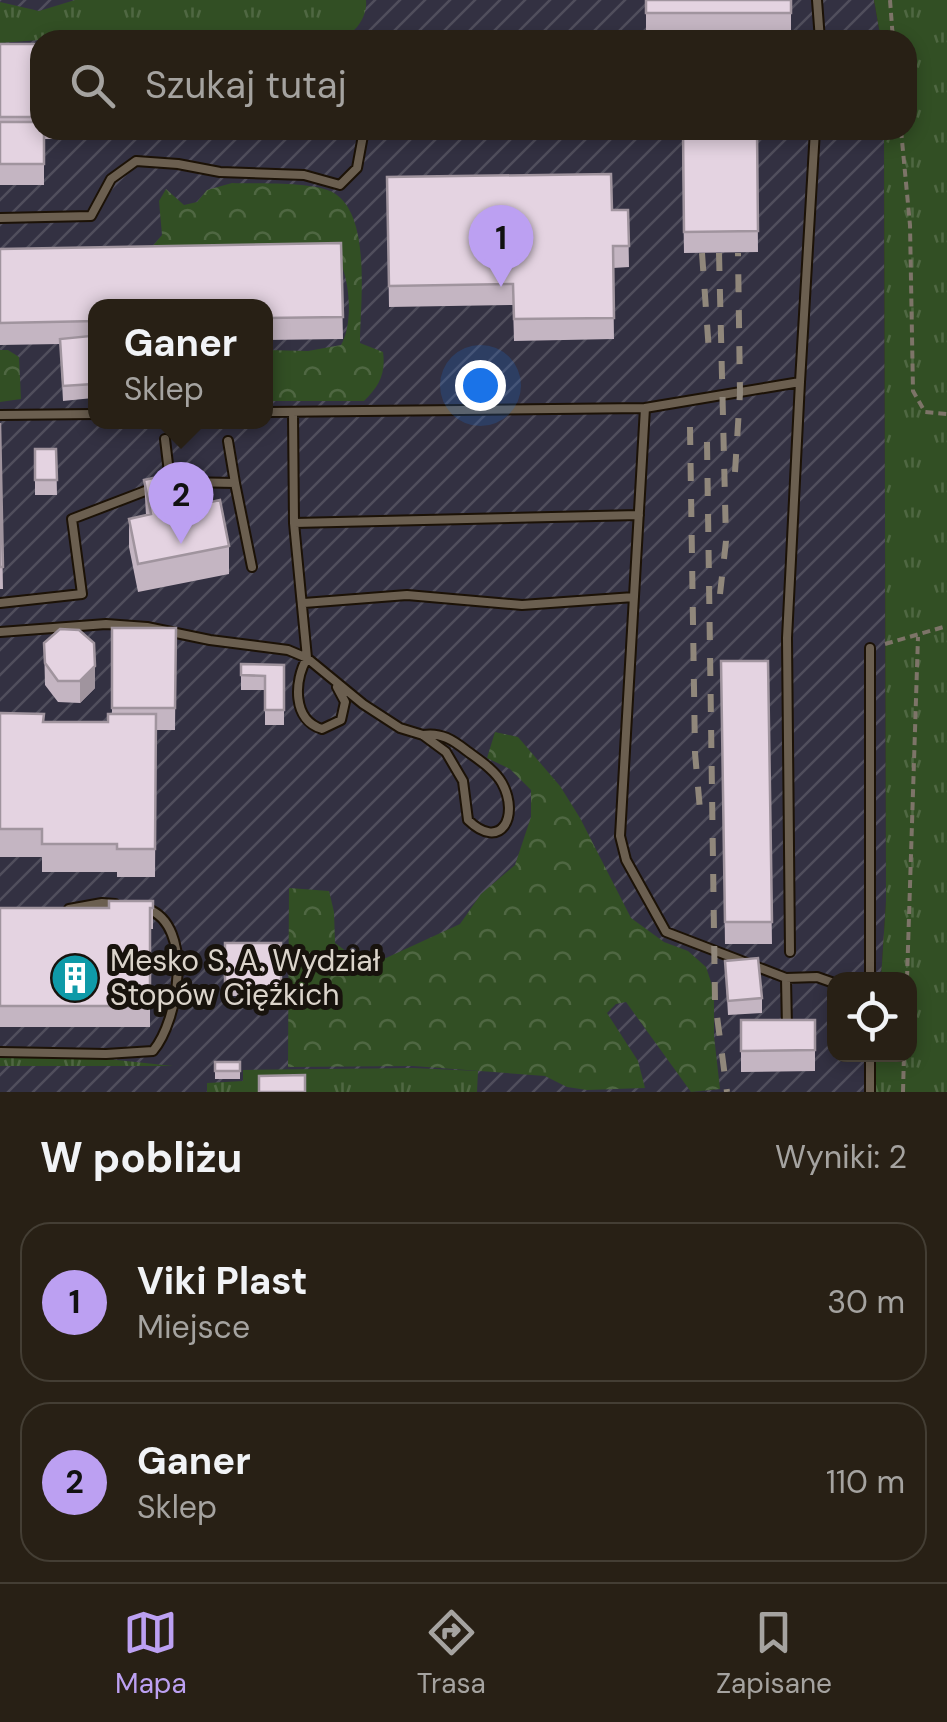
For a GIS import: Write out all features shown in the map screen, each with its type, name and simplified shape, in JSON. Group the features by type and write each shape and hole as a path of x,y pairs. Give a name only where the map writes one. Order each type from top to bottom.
{"lane":[{"path":"818,0 820,30"},
{"path":"0,218 90,216 111,178 136,161 220,172 304,175 340,185 357,168 362,140"},
{"path":"790,952 787,638 814,140"},
{"path":"273,412 645,408 800,382"},
{"path":"645,408 620,836 626,860 666,932 786,978 827,981"},
{"path":"293,412 294,523 307,658 298,697 302,716 312,726 322,729 340,720 345,702 335,683"},
{"path":"0,415 88,414"},
{"path":"165,438 170,482"},
{"path":"228,441 252,566"},
{"path":"0,603 82,594 72,519 170,482 236,483"},
{"path":"294,523 639,515"},
{"path":"304,603 406,595 522,604 634,597"},
{"path":"0,632 106,624 147,626 210,640 288,650 307,658 335,683 400,728 423,735 446,752 458,770 468,820 485,832 503,827 510,820 511,809 498,777 456,742 434,733 423,735"},
{"path":"870,648 870,972"},
{"path":"61,911 102,903 120,904"},
{"path":"0,1052 153,1051 176,999 178,970 171,926 156,912 139,906"},
{"path":"786,978 787,1036"},
{"path":"870,1062 870,1092"}],"path":[{"path":"890,0 892,30"},
{"path":"902,140 910,225 913,391 925,412 947,414"},
{"path":"870,648 947,626"},
{"path":"907,972 918,637"},
{"path":"903,1092 904,1062"}],"shaded area":[{"path":"0,0 874,0 879,30 30,30 30,140 884,140 886,901 881,972 827,972 827,1062 875,1062 873,1092 0,1092"}],"green space":[{"path":"75,0 366,0 362,20 354,30 30,30 30,41 0,43 0,2 39,11"},
{"path":"874,0 947,0 947,1092 873,1092 875,1062 917,1062 917,972 881,972 886,901 884,140 917,140 917,30 879,30"},
{"path":"232,183 285,184 325,189 346,204 359,240 360,343 383,352 380,379 364,401 273,401 273,350 308,351 341,345 349,304 341,264 151,248 162,235 159,201 166,189 184,205 197,202 207,190"},
{"path":"0,350 19,357 21,399 0,402"},
{"path":"495,732 518,737 560,786 631,918 664,942 688,951 706,967 714,991 720,1089 691,1092 626,1002 616,1004 607,1013 638,1061 645,1088 587,1090 567,1087 545,1076 413,1066 288,1067 289,888 329,891 335,943 358,960 386,958 460,924 481,894 515,865 531,817 531,790 510,769 487,758"},
{"path":"0,1058 98,1058 173,1066 0,1066"},
{"path":"243,1070 478,1071 477,1092 207,1092 207,1083 243,1081"}],"building":[{"path":"646,0 791,0 791,13 646,13"},
{"path":"0,44 30,44 30,117 0,117"},
{"path":"0,122 30,122 30,140 44,140 44,164 0,164"},
{"path":"683,140 757,140 758,231 684,232"},
{"path":"611,174 612,210 628,210 629,246 613,246 614,318 514,319 513,284 389,286 387,177"},
{"path":"341,243 343,317 273,318 273,299 88,299 88,321 0,323 0,249"},
{"path":"88,336 88,384 63,386 60,339"},
{"path":"0,423 3,567 0,567"},
{"path":"35,449 56,449 57,480 35,480"},
{"path":"190,470 197,505 220,500 229,546 138,564 129,519 151,514 144,480"},
{"path":"112,628 176,628 175,708 112,708"},
{"path":"60,629 79,630 94,643 95,666 80,681 58,681 45,663 44,643"},
{"path":"721,661 768,661 772,922 725,922"},
{"path":"241,664 284,665 284,710 265,710 265,676 241,675"},
{"path":"0,713 44,714 43,722 108,722 108,714 156,714 155,849 117,849 117,844 42,844 42,829 0,829"},
{"name":"Mesko S. A. Wydział Stopów Ciężkich","path":"109,901 153,901 150,1006 0,1006 0,908 109,908"},
{"path":"225,943 281,943 281,989 263,989 263,1000 243,1000 243,989 225,989"},
{"path":"758,958 762,998 728,1001 725,961"},
{"path":"741,1020 815,1020 815,1050 741,1051"},
{"path":"215,1062 240,1062 240,1071 215,1071"},
{"path":"305,1075 305,1092 259,1092 259,1076"}],"railway":[{"path":"702,253 709,352"},
{"path":"719,253 726,541 720,594"},
{"path":"735,472 740,393 738,253"},
{"path":"690,427 695,753 701,821"},
{"path":"707,442 715,1001 727,1092"}],"place":[{"name":"Viki Plast","path":"501,287"},
{"name":"Ganer","path":"181,544"},
{"name":"Mesko S. A. Wydział Stopów Ciężkich","path":"75,978"}]}
